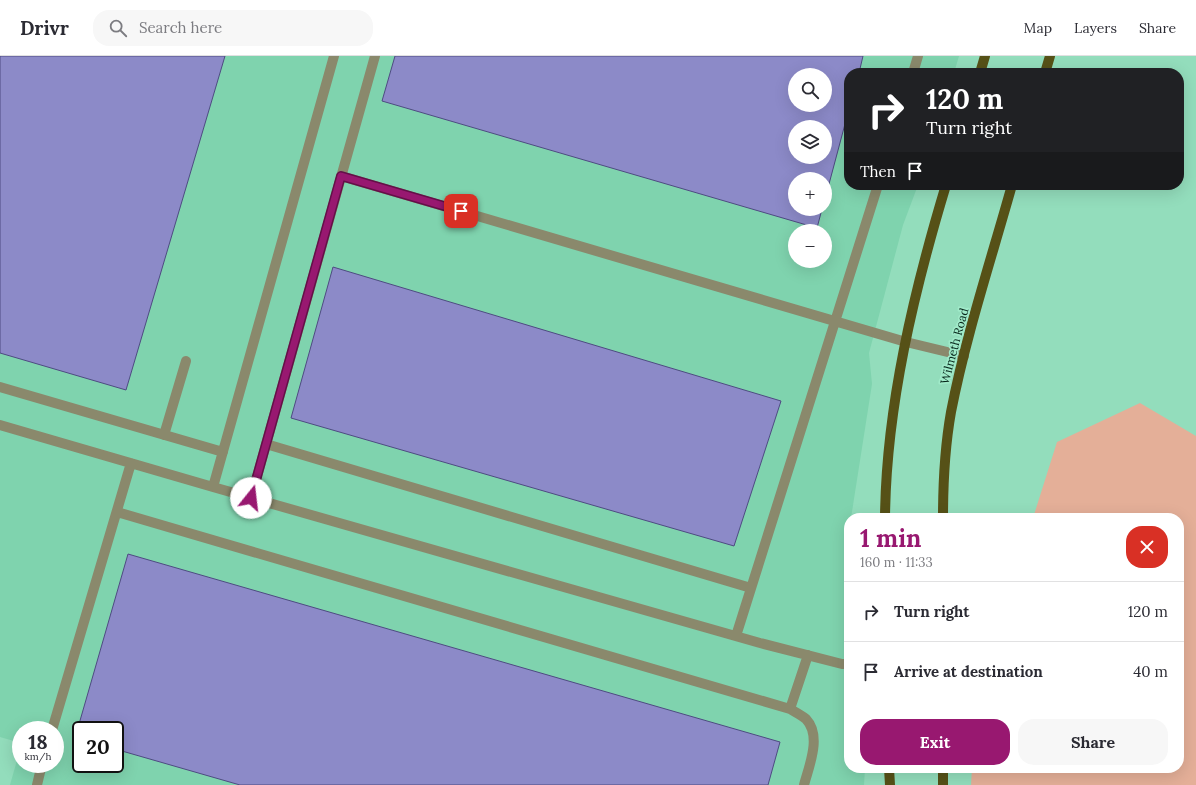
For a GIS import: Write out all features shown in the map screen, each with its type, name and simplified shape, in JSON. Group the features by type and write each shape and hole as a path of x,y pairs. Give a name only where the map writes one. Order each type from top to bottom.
{"main road":[{"path":"981,68 985,56"},
{"path":"1046,68 1050,56"},
{"path":"885,513 887,463 906,342 919,284 945,190"},
{"name":"Wilmeth Road","path":"943,513 944,479 951,413 964,356 1011,190"},
{"path":"889,773 890,785"},
{"path":"943,773 943,785"}],"lane":[{"path":"213,487 334,56"},
{"path":"251,498 375,56"},
{"path":"914,68 918,56"},
{"path":"341,176 906,342 964,356"},
{"path":"736,636 876,190"},
{"path":"164,435 186,361"},
{"path":"0,387 223,452"},
{"path":"0,425 736,636 844,664"},
{"path":"266,444 751,588"},
{"path":"55,721 131,463"},
{"path":"117,512 790,709 806,720 814,735 812,753 804,785"},
{"path":"790,709 808,655"},
{"path":"37,785 40,773"}],"shaded area":[{"path":"0,56 959,56 955,68 844,68 844,190 916,190 903,225 869,353 872,384 852,513 844,513 844,773 865,773 864,785 10,785 13,773 64,773 64,721 12,721 12,740 0,737"},
{"path":"1140,403 1196,436 1196,785 971,785 972,773 1184,773 1184,513 1035,513 1057,442"}],"building":[{"path":"0,56 225,56 126,390 0,353"},
{"path":"395,56 863,56 860,68 844,68 844,128 832,173 788,172 788,216 820,216 818,224 803,224 382,101"},
{"path":"333,267 781,401 734,546 291,418"},
{"path":"128,554 780,742 768,785 240,785 124,752 124,721 80,721"}],"route":[{"path":"251,498 341,176 461,211"}]}
